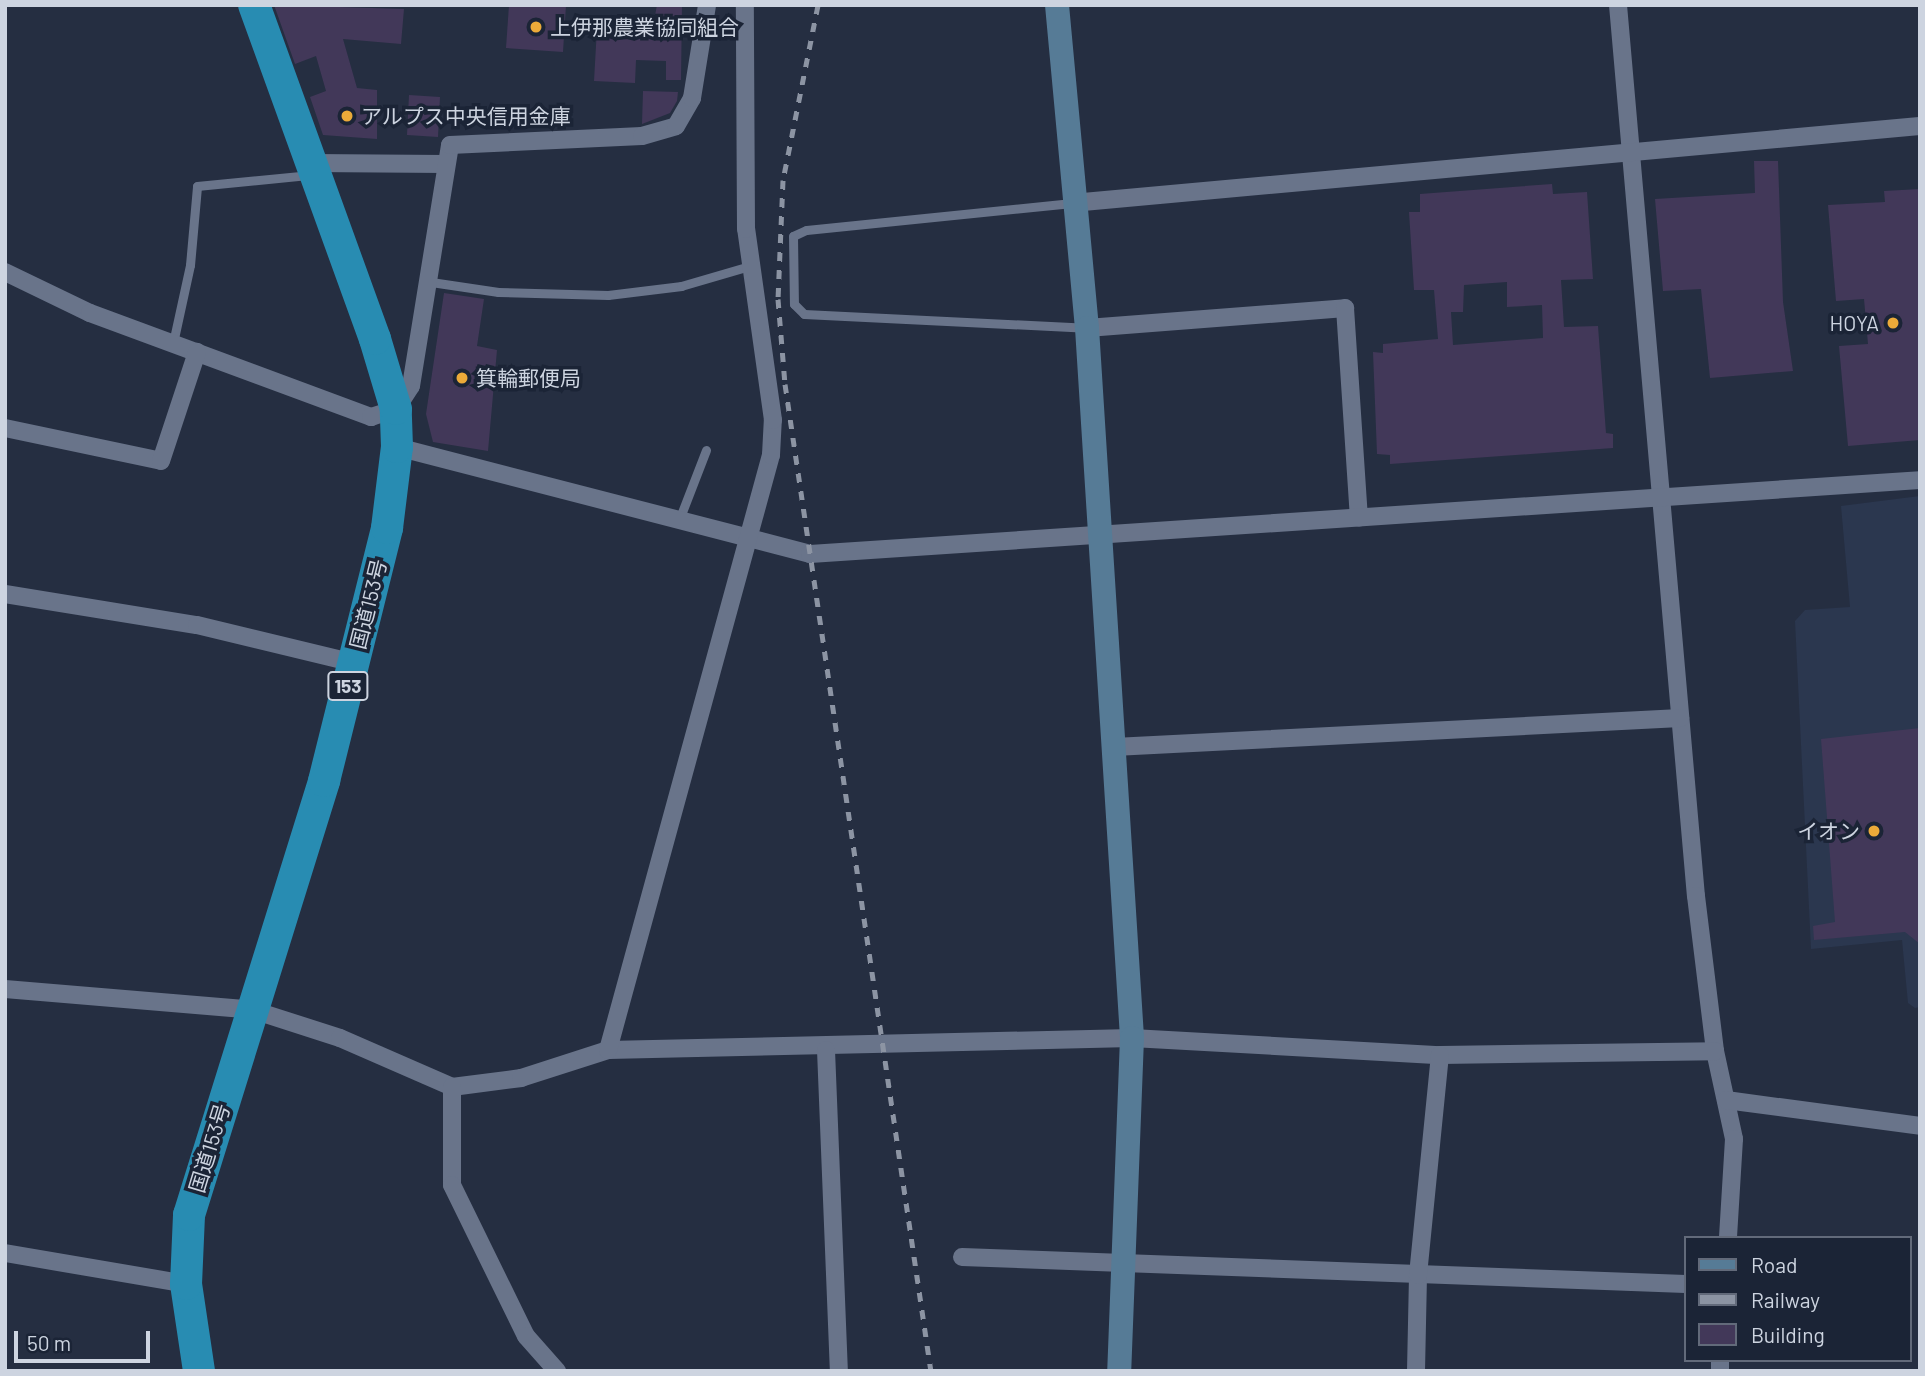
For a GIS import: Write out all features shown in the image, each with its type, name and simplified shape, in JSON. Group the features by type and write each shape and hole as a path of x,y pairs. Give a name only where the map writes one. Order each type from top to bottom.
{"highway":[{"name":"国道153号","path":"199,1371 186,1284 190,1215 354,663 387,528 397,447 396,408 254,5"}],"street":[{"path":"5,272 173,343 371,417 396,408 411,386 431,282 450,145 642,136 676,126 692,98 707,5"},
{"path":"608,1050 749,543 773,420 754,265 746,229 745,5"},
{"path":"1056,5 1072,203 1087,328 1132,1038 1119,1371"},
{"path":"1619,5 1629,154 1680,718 1715,1051 1734,1139 1728,1236"},
{"path":"1072,203 1920,126"},
{"path":"313,169 446,164"},
{"path":"1087,328 1345,308 1359,518"},
{"path":"5,428 161,461 197,352"},
{"path":"397,447 749,543 810,554 1920,480"},
{"path":"5,594 197,625 354,663"},
{"path":"1114,747 1680,718"},
{"path":"5,989 253,1010 340,1038 452,1087 521,1078 608,1050 826,1050 1132,1038 1440,1055 1715,1051"},
{"path":"826,1050 839,1371"},
{"path":"1416,1371 1418,1275 1440,1055"},
{"path":"452,1087 452,1185 526,1336 557,1371"},
{"path":"1726,1100 1920,1126"},
{"path":"5,1253 186,1284"},
{"path":"962,1257 1684,1284"}],"lane":[{"path":"173,343 197,187 313,169"},
{"path":"1072,203 806,230 793,236 794,304 804,314 1087,328"},
{"path":"431,282 498,292 608,295 681,286 754,265"},
{"path":"678,523 706,450"}],"shaded area":[{"path":"1920,496 1920,1007 1915,1008 1908,1003 1902,940 1811,949 1795,621 1805,610 1850,607 1841,506"}],"building":[{"path":"274,5 404,9 401,44 343,39 357,88 377,90 377,139 323,135 310,97 326,91 316,56 295,64"},
{"name":"上伊那農業協同組合","path":"509,5 566,5 563,52 506,48"},
{"path":"657,5 682,5 681,80 666,80 666,61 636,60 635,83 594,81 597,28 652,31"},
{"path":"643,91 678,92 677,101 670,113 642,124"},
{"path":"409,95 440,97 438,137 407,135"},
{"path":"1754,161 1778,161 1783,302 1793,371 1710,378 1701,289 1663,291 1655,199 1755,193"},
{"path":"1552,184 1553,194 1587,192 1593,279 1561,280 1564,327 1598,326 1606,433 1613,434 1613,448 1390,464 1390,455 1377,454 1373,352 1383,353 1383,344 1438,339 1434,290 1414,290 1409,212 1420,212 1420,194","holes":["1507,282 1507,307 1542,305 1543,338 1453,345 1451,312 1463,312 1464,285"]},
{"name":"HOYA","path":"1920,189 1920,440 1848,446 1839,346 1868,344 1864,299 1836,301 1828,205 1885,202 1884,191"},
{"name":"箕輪郵便局","path":"444,293 484,299 477,346 497,350 488,451 433,442 426,414"},
{"name":"イオン","path":"1920,728 1920,944 1905,932 1814,940 1813,926 1835,922 1821,739"}],"railway":[{"path":"818,5 783,180 778,299 785,384 931,1371"}],"place":[{"name":"上伊那農業協同組合","path":"536,27"},
{"name":"アルプス中央信用金庫","path":"347,116"},
{"name":"HOYA","path":"1893,323"},
{"name":"箕輪郵便局","path":"462,378"},
{"name":"イオン","path":"1874,831"}]}
